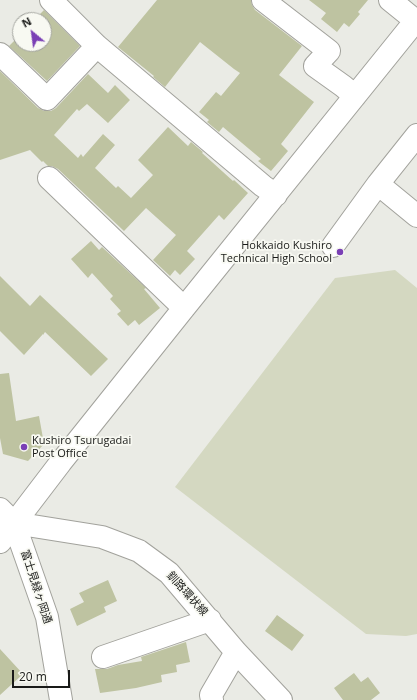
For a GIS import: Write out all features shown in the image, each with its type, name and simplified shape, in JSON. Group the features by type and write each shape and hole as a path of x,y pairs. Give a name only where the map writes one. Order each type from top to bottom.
{"street":[{"path":"51,0 97,46 263,186 276,195"},
{"path":"263,0 329,51 315,66 355,96"},
{"path":"0,542 7,516 61,462 416,20 390,0"},
{"path":"0,54 47,99 97,46"},
{"path":"333,246 378,184 417,135"},
{"path":"49,178 184,308"},
{"path":"378,184 417,216"},
{"name":"釧路環状線","path":"7,516 102,537 139,550 170,573 236,652 281,700"},
{"name":"富士見緑ヶ岡通","path":"7,516 47,617 61,700"},
{"path":"103,657 210,620"},
{"path":"212,700 211,695 236,652"}],"green space":[{"path":"395,270 417,288 417,634 406,636 366,634 175,487 335,278"}],"building":[{"path":"157,0 251,0 255,10 302,46 279,75 314,102 281,144 288,151 271,171 258,161 261,159 223,127 219,132 207,122 209,120 199,112 216,92 221,96 240,73 200,42 165,87 153,77 154,76 118,47"},
{"path":"309,0 368,0 358,12 360,14 349,27 344,23 337,32 321,19 326,13"},
{"path":"52,18 80,46 47,81 16,52 52,52"},
{"path":"0,71 38,108 44,111 51,111 56,108 88,74 108,93 115,85 130,100 108,123 87,104 79,111 77,109 54,135 78,158 81,154 83,157 103,134 115,145 95,168 116,188 118,186 131,198 153,175 138,160 168,127 188,146 191,142 248,193 224,220 219,215 187,251 195,259 180,275 175,270 170,276 153,260 176,235 146,208 124,231 58,169 48,166 43,161 42,162 30,150 0,160"},
{"path":"91,241 99,250 102,247 146,288 144,289 160,308 139,325 135,320 128,326 117,314 121,311 110,299 113,296 92,273 88,278 71,259"},
{"path":"0,276 30,306 40,295 108,359 91,376 45,332 24,355 0,331"},
{"path":"9,373 16,421 39,416 44,444 28,461 3,454 0,438 0,374"},
{"path":"108,580 117,601 104,607 106,612 77,626 70,609 84,602 79,593"},
{"path":"277,615 304,635 292,651 265,631"},
{"path":"186,642 190,662 176,665 177,672 161,675 162,682 136,688 100,693 95,669 107,669 118,665 142,661 141,657"},
{"path":"0,649 23,674 0,695"},
{"path":"354,673 361,682 368,677 380,693 371,700 343,700 334,688"}],"place":[{"name":"Hokkaido Kushiro Technical High School","path":"340,252"},
{"name":"Kushiro Tsurugadai Post Office","path":"24,447"}]}
